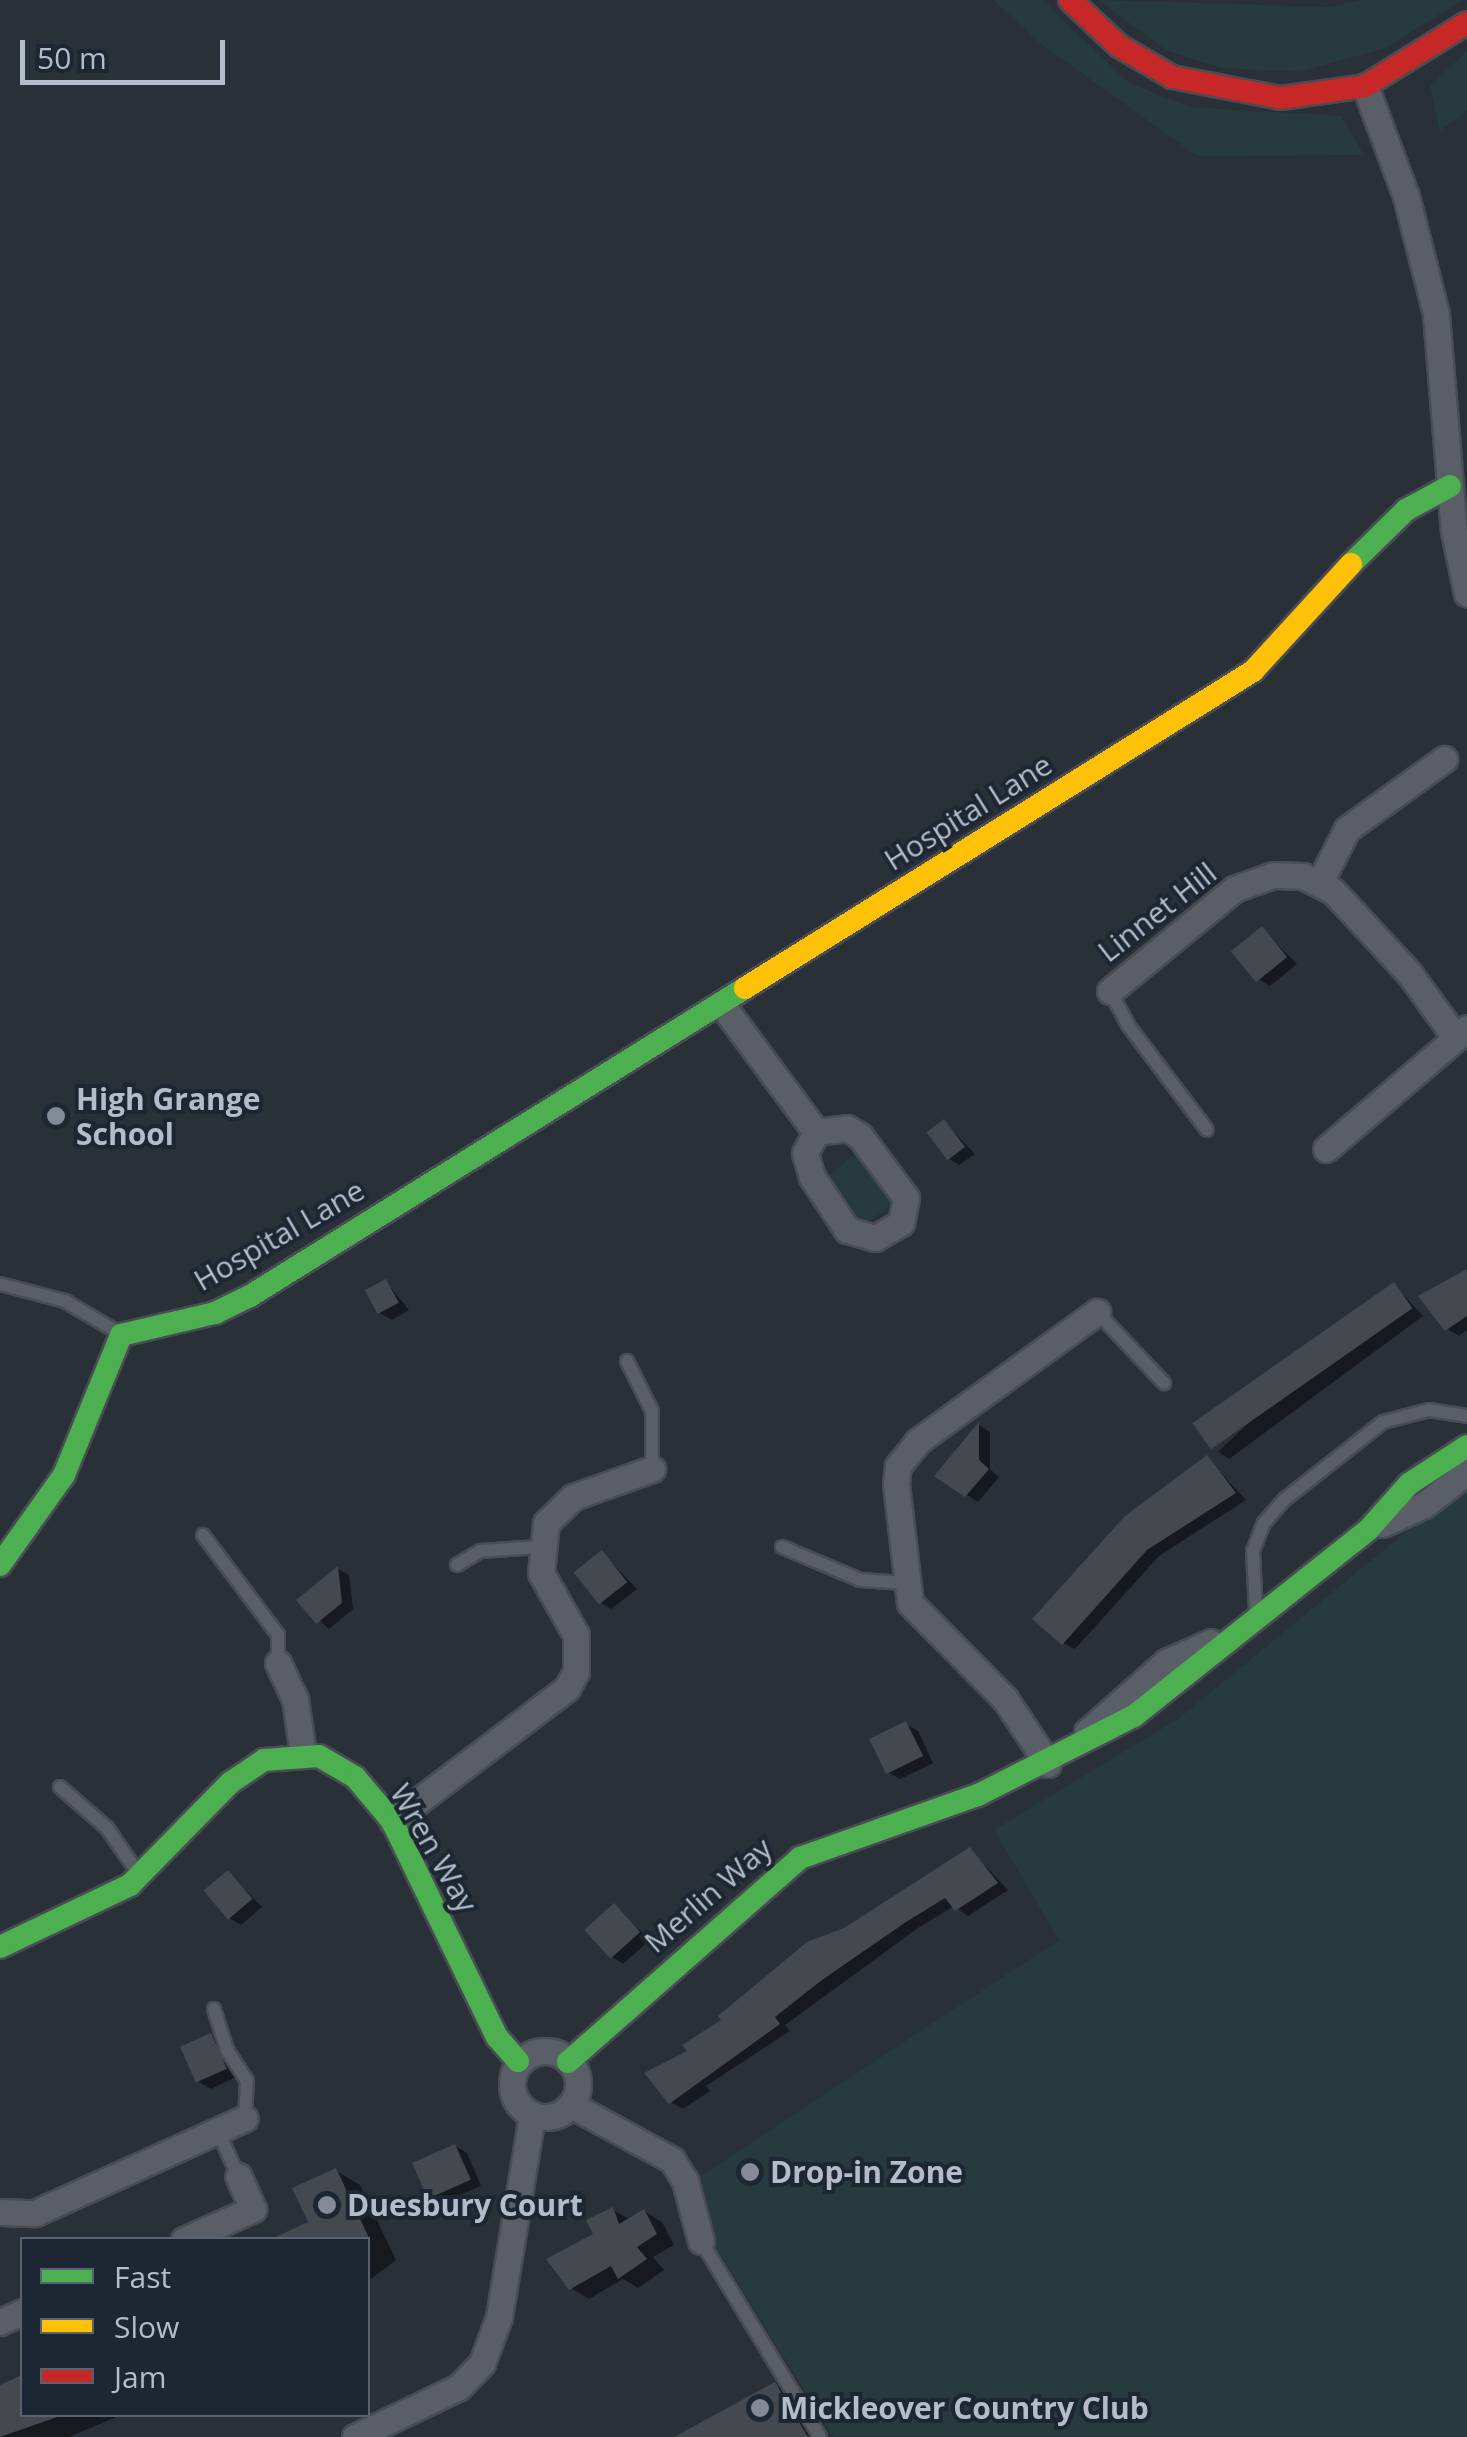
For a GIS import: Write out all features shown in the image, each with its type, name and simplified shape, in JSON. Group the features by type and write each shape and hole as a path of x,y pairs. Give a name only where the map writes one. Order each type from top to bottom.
{"street":[{"path":"1070,0 1119,46 1201,87 1281,98 1365,86 1467,23"},
{"path":"1365,86 1406,196 1456,356 1450,486 1467,594"},
{"name":"Hospital Lane","path":"121,1334 200,1317 250,1296 1252,672 1368,545 1406,510 1450,486"},
{"path":"1326,1149 1462,1033 1410,972 1321,880 1347,829 1444,759"},
{"name":"Linnet Hill","path":"1110,991 1234,889 1273,875 1321,880"},
{"path":"722,1004 816,1132"},
{"path":"848,1128 860,1136 906,1198 901,1223 876,1238 848,1230 812,1177 806,1153 816,1132 848,1128"},
{"path":"1048,1764 1006,1699 910,1603 896,1484 906,1454 1097,1312"},
{"path":"0,1565 64,1476 121,1334"},
{"name":"Merlin Way","path":"568,2062 800,1858 1048,1764 1077,1743 1119,1698 1166,1662 1228,1635 1368,1530 1409,1484 1467,1446"},
{"path":"392,1821 568,1688 576,1672 576,1635 547,1590 539,1547 558,1507 596,1486 652,1468"},
{"name":"Merlin Way","path":"1368,1530 1424,1505 1467,1472"},
{"path":"0,1948 94,1907 140,1877 230,1782 264,1760 303,1754 298,1710 278,1663"},
{"name":"Wren Way","path":"303,1754 338,1762 392,1821 497,2038 518,2061"},
{"path":"355,2437 459,2386 482,2363 499,2318 532,2115 512,2088 518,2061 547,2050 568,2062 577,2082 573,2106 559,2116 532,2115"},
{"path":"573,2106 672,2160 685,2181 701,2242"},
{"path":"0,2212 35,2213 245,2118"},
{"path":"191,2237 253,2209 238,2176"}],"lane":[{"path":"1110,991 1128,1025 1206,1130"},
{"path":"0,1284 64,1301 121,1334"},
{"path":"1097,1312 1164,1384"},
{"path":"626,1360 652,1412 652,1468"},
{"path":"1256,1614 1252,1552 1264,1523 1284,1500 1384,1422 1429,1410 1467,1416"},
{"path":"203,1534 278,1635 278,1663"},
{"path":"457,1565 480,1551 539,1547"},
{"path":"782,1547 860,1580 905,1583"},
{"path":"60,1787 107,1828 140,1877"},
{"path":"214,2008 227,2050 247,2081 245,2118"},
{"path":"218,2131 238,2176"},
{"path":"701,2242 820,2437"}],"green space":[{"path":"993,0 1043,0 1129,83 1190,107 1341,116 1364,155 1197,156 1040,43"},
{"path":"1098,0 1331,7 1360,0 1462,0 1386,48 1299,72 1221,68 1166,50"},
{"path":"1467,51 1467,111 1440,131 1430,86"},
{"path":"859,1150 895,1194 892,1205 864,1225 857,1225 825,1179"},
{"path":"1467,1482 1467,2437 833,2437 710,2237 695,2180 1059,1940 994,1830 1178,1719"}],"building":[{"path":"1262,926 1287,957 1256,982 1231,951"},
{"path":"944,1119 965,1147 947,1160 926,1132"},
{"path":"1467,1269 1467,1316 1445,1331 1418,1296"},
{"path":"386,1279 399,1303 377,1314 365,1290"},
{"path":"1394,1282 1412,1308 1211,1449 1192,1423"},
{"path":"979,1422 979,1460 989,1469 965,1497 934,1476"},
{"path":"1207,1455 1236,1493 1147,1550 1062,1645 1032,1619 1125,1516"},
{"path":"602,1550 627,1582 599,1604 574,1572"},
{"path":"338,1566 342,1603 316,1624 296,1600"},
{"path":"906,1721 923,1756 886,1774 869,1739"},
{"path":"970,1847 998,1883 955,1911 945,1898 906,1922 822,1980 775,2017 780,2024 669,2104 644,2073 687,2051 682,2045 721,2020 718,2016 807,1942 844,1928"},
{"path":"228,1870 252,1899 228,1920 203,1891"},
{"path":"614,1903 640,1932 610,1959 584,1930"},
{"path":"211,2033 227,2069 196,2082 180,2047"},
{"path":"455,2144 471,2180 428,2199 412,2163"},
{"name":"Duesbury Court","path":"336,2168 369,2237 276,2237 308,2222 292,2188"},
{"path":"613,2207 619,2224 644,2209 657,2234 637,2247 647,2259 618,2279 611,2266 569,2290 546,2259 593,2234 586,2220"},
{"path":"20,2376 20,2417 57,2417 0,2437 0,2385"},
{"name":"Mickleover Country Club","path":"775,2382 808,2437 674,2437"}],"traffic: fast":[{"path":"1351,564 1406,510 1450,486"},
{"path":"0,1565 64,1475 121,1335 215,1313 250,1296 745,988"},
{"path":"568,2062 800,1858 978,1795 1134,1716 1368,1530 1409,1484 1467,1446"},
{"path":"0,1947 130,1885 230,1783 264,1760 319,1756 355,1777 392,1821 497,2037 518,2061"}],"traffic: slow":[{"path":"745,988 1253,671 1351,564"}],"traffic: jam":[{"path":"1070,0 1119,46 1172,77 1281,98 1365,86 1467,23"}],"place":[{"name":"High Grange School","path":"56,1116"},
{"name":"Drop-in Zone","path":"750,2172"},
{"name":"Duesbury Court","path":"327,2205"},
{"name":"Mickleover Country Club","path":"760,2408"}]}
